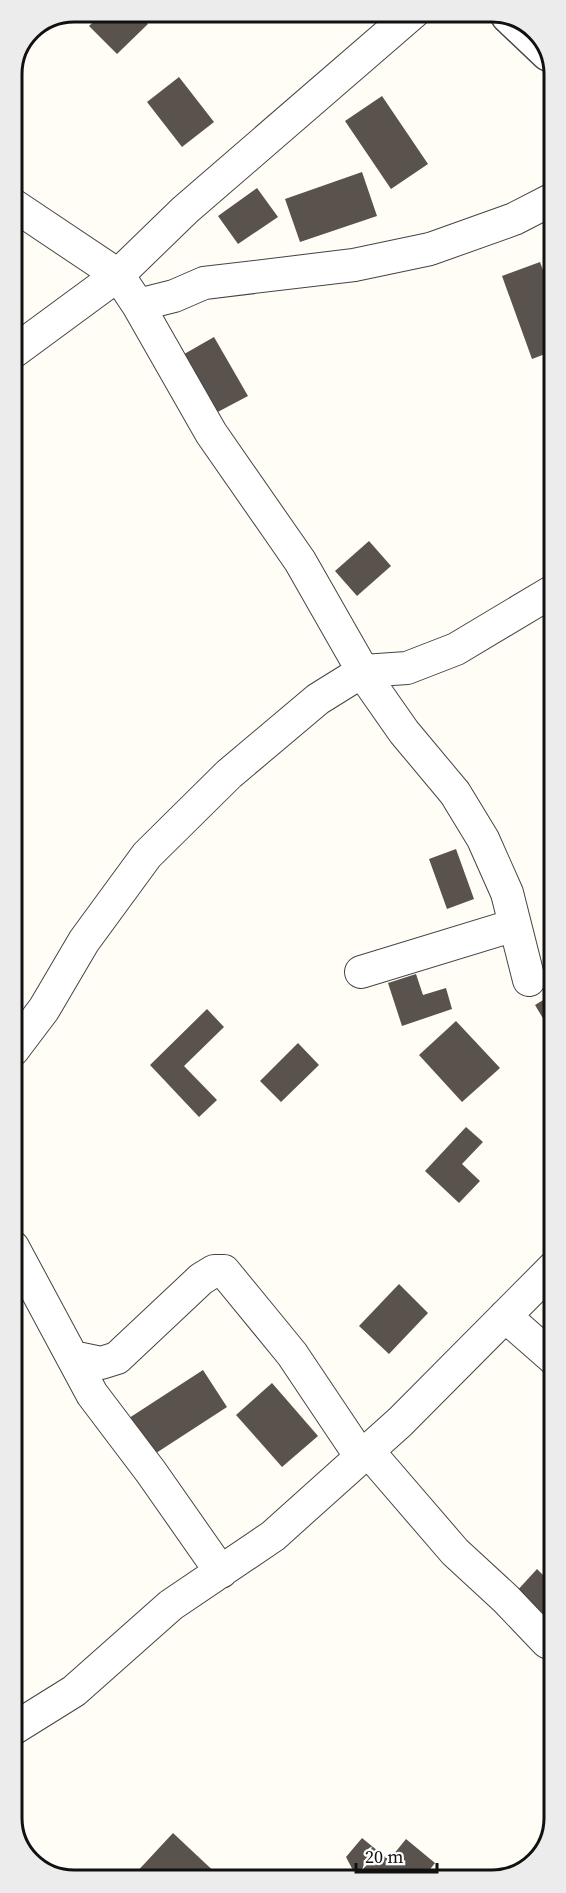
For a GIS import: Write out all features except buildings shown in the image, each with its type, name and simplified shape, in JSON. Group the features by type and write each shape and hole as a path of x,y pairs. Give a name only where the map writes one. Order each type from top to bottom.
{"street":[{"path":"22,346 118,275 184,210 401,23"},
{"path":"138,305 174,296 204,284 354,266 430,249 514,219 544,204"},
{"path":"22,211 118,275 138,305 211,433 300,561 363,671 404,732 455,793 483,838 507,893 529,980"},
{"path":"22,1038 44,1009 84,940 147,855 229,774 309,706 363,671 406,668 456,649 544,596"},
{"path":"361,972 515,925"},
{"path":"22,1264 92,1394 151,1472 220,1572"},
{"path":"72,1357 101,1363 117,1358 201,1279 214,1271 224,1271 292,1354 365,1454 455,1552 506,1599 544,1639"},
{"path":"22,1723 74,1691 171,1605 273,1536 365,1454 544,1277"},
{"path":"505,1316 544,1350"}]}
